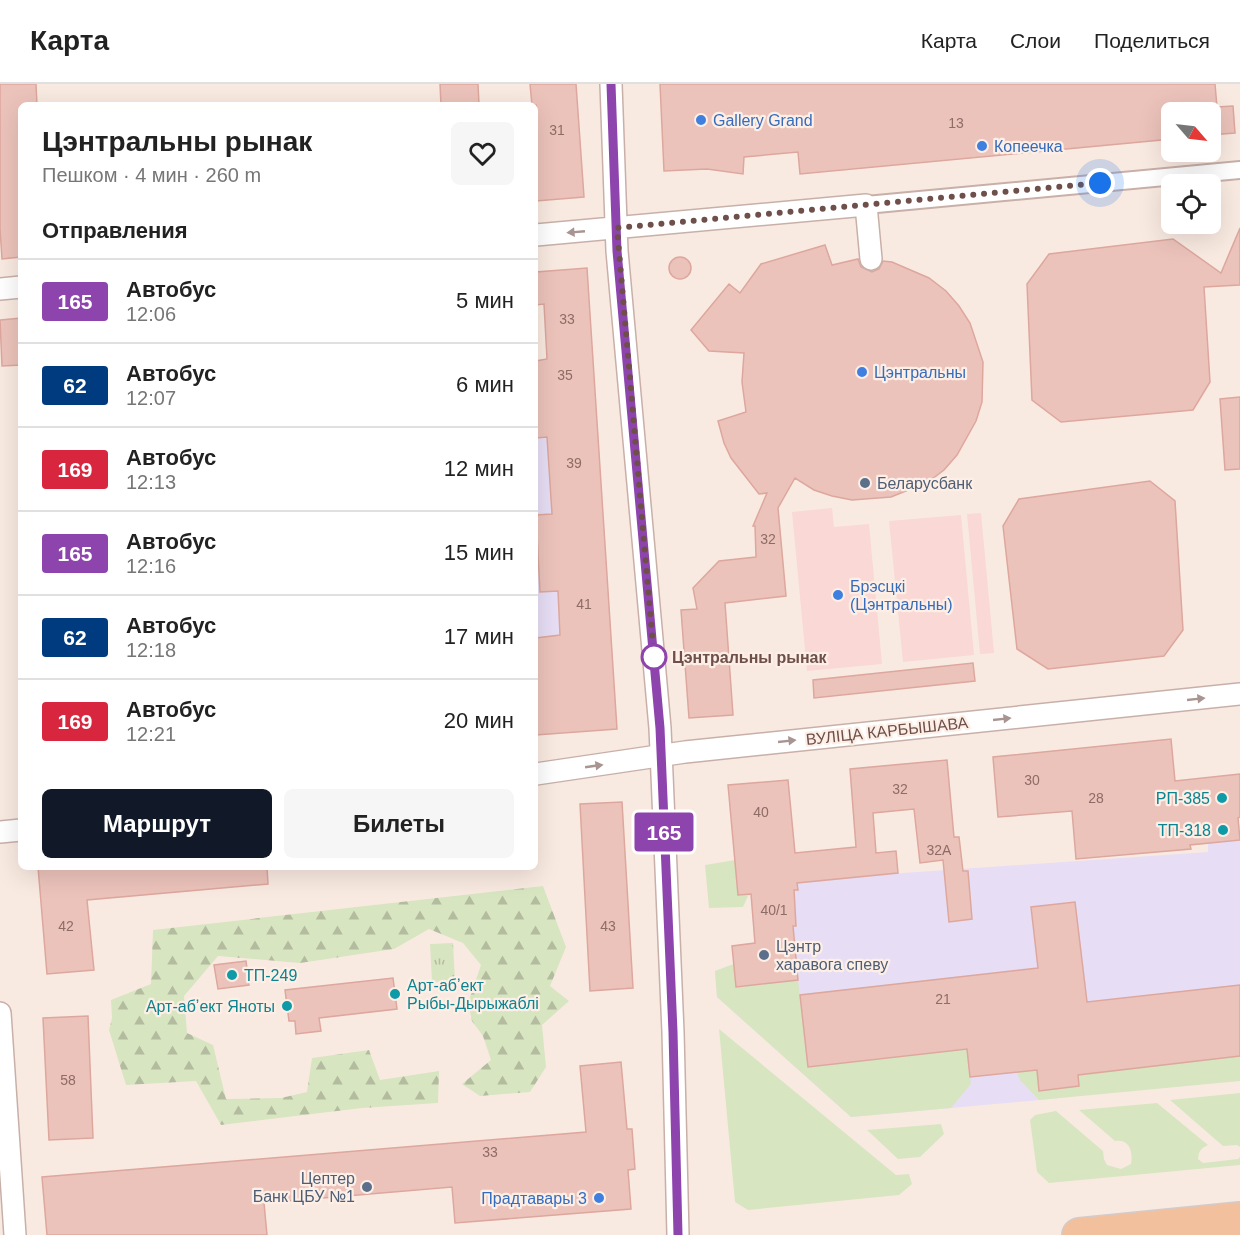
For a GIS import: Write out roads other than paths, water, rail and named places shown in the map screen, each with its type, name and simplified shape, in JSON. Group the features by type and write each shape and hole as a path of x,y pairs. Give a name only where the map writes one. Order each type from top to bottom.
{"main road":[{"path":"1079,1235 1240,1219"}],"street":[{"path":"611,84 617,228 661,756 673,1032 678,1235"},
{"path":"538,235 1240,170"},
{"path":"866,205 871,259"},
{"path":"0,289 18,287"},
{"name":"ВУЛІЦА КАРБЫШАВА","path":"538,774 686,752 1240,694"},
{"path":"0,832 18,830"},
{"path":"0,1013 15,1235"}],"place":[{"name":"Gallery Grand","path":"701,120"},
{"name":"Копеечка","path":"982,146"},
{"name":"Цэнтральны","path":"862,372"},
{"name":"Беларусбанк","path":"865,483"},
{"name":"Брэсцкі (Цэнтральны)","path":"838,595"},
{"name":"Цэнтральны рынак","path":"654,657"},
{"name":"РП-385","path":"1222,798"},
{"name":"ТП-318","path":"1223,830"},
{"name":"Цэнтр харавога спеву","path":"764,955"},
{"name":"ТП-249","path":"232,975"},
{"name":"Арт-абʼект Рыбы-Дырыжаблі","path":"395,994"},
{"name":"Арт-абʼект Яноты","path":"287,1006"},
{"name":"Цептер Банк ЦБУ №1","path":"367,1187"},
{"name":"Прадтавары 3","path":"599,1198"}]}
